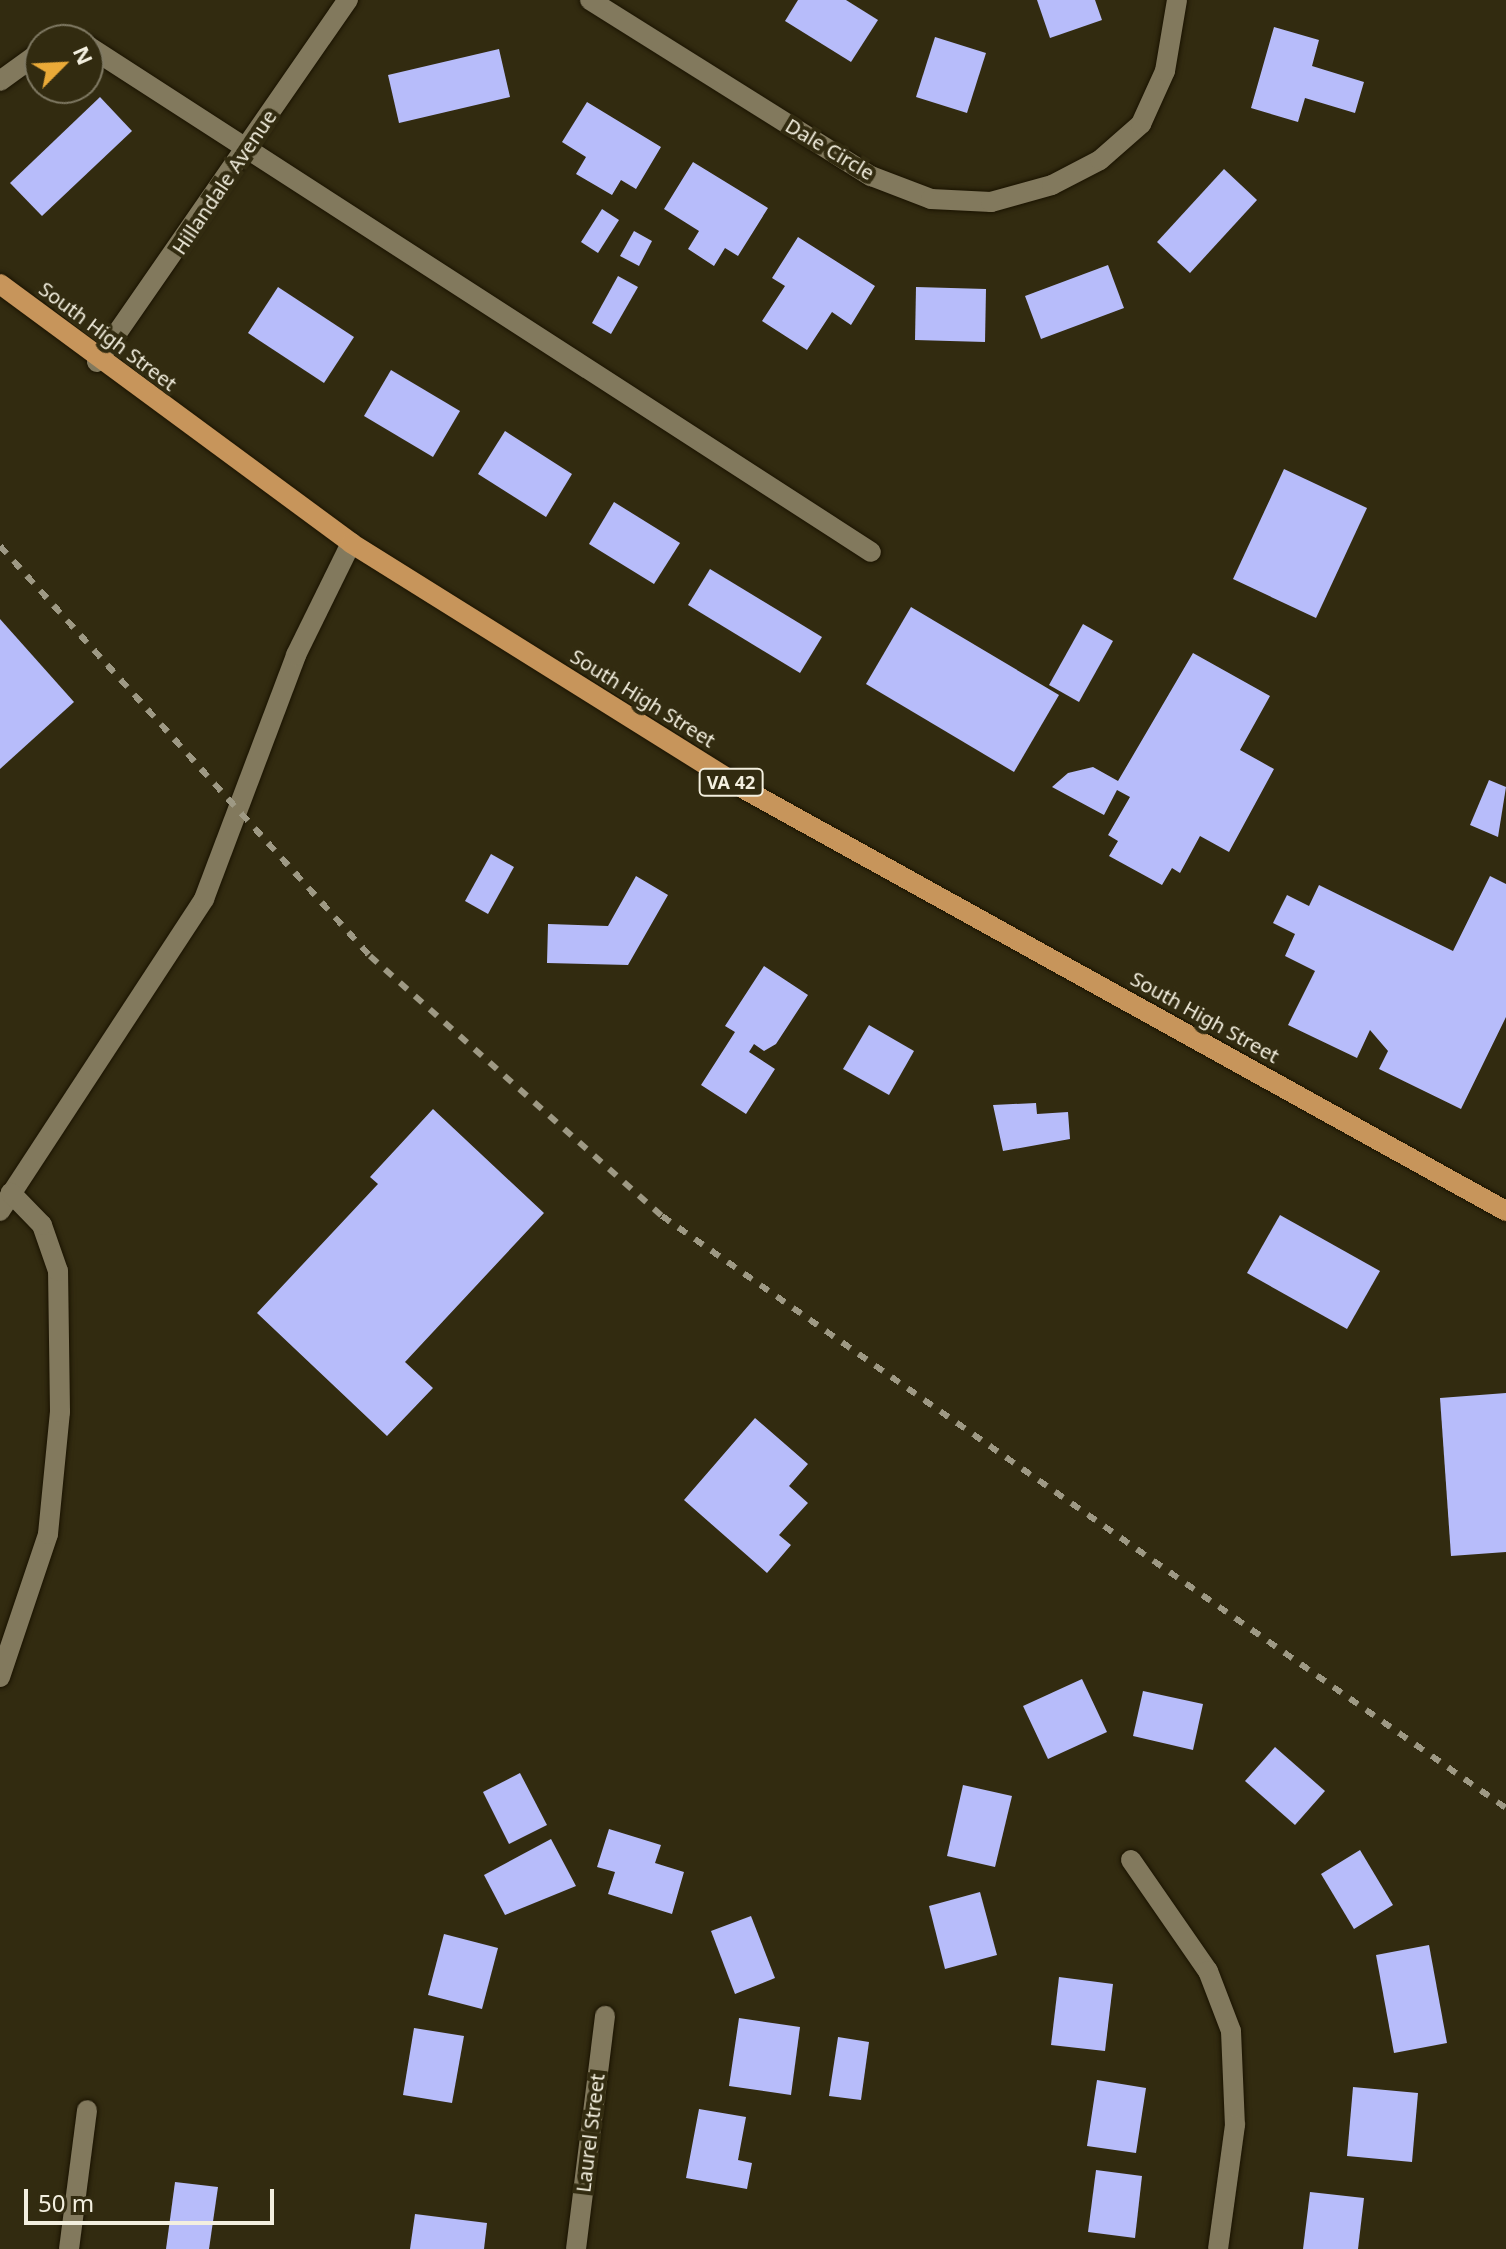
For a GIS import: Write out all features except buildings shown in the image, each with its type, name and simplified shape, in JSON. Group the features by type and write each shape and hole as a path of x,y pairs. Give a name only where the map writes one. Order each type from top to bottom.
{"main road":[{"name":"South High Street","path":"0,284 97,362 351,543 744,789 1506,1211"}],"street":[{"name":"Hillandale Avenue","path":"97,362 249,147 348,0"},
{"name":"Dale Circle","path":"590,0 871,176 931,199 991,202 1064,179 1141,124 1165,71 1177,0"},
{"path":"104,56 871,552"},
{"path":"0,81 24,64"},
{"path":"0,1677 48,1534 60,1412 58,1271 42,1225 5,1202 204,899 296,655 351,543"},
{"path":"1131,1860 1208,1971 1231,2031 1237,2094 1218,2249"},
{"name":"Laurel Street","path":"576,2249 605,2016"},
{"path":"69,2249 87,2110"}],"railway":[{"path":"0,546 370,956 662,1216 1506,1808"}]}
